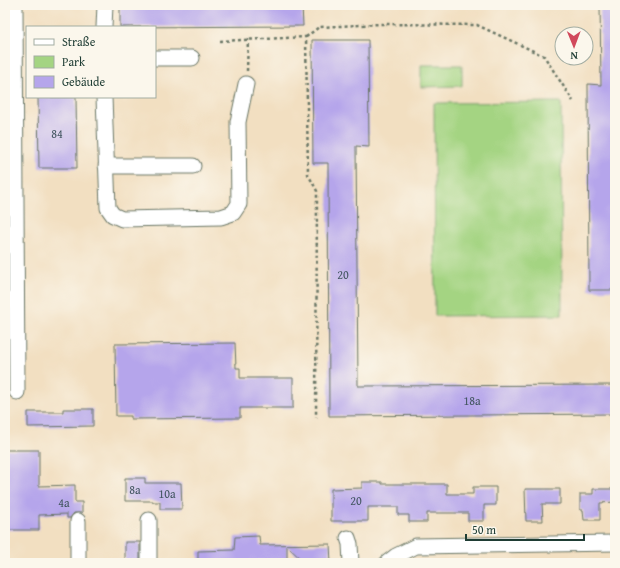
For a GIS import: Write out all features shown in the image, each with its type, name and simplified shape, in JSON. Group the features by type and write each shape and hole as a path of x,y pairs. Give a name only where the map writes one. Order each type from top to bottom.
{"street":[{"path":"15,5 11,289 17,392"},
{"path":"104,5 104,26"},
{"path":"156,58 192,58"},
{"path":"104,98 108,208 113,215 122,219 221,217 233,213 239,204 238,122 246,84"},
{"path":"106,166 193,166"},
{"path":"149,520 149,563"},
{"path":"78,521 78,563"},
{"path":"348,538 350,544 351,563"},
{"path":"387,563 396,556 416,546 615,543"}],"path":[{"path":"220,41 306,37 319,27 381,24 477,25 544,56 573,101"},
{"path":"306,37 308,174 317,191 316,418"},
{"path":"246,84 248,39"}],"green space":[{"path":"421,65 462,65 462,86 421,87"},
{"path":"561,102 562,315 435,316 434,103"}],"building":[{"path":"120,5 302,5 303,26 120,26"},
{"path":"600,5 615,5 615,290 589,290 588,84 601,85"},
{"path":"312,40 368,40 369,147 356,146 358,386 615,385 615,414 329,416 328,163 313,163"},
{"path":"38,98 76,98 77,168 39,168"},
{"path":"235,343 236,368 240,368 240,378 293,378 293,408 240,408 240,418 131,419 131,416 116,416 115,344"},
{"path":"63,409 93,409 93,426 28,427 28,412 63,412"},
{"path":"5,450 39,450 39,486 75,485 75,502 82,502 82,513 74,513 70,518 67,518 67,514 39,515 39,530 5,530"},
{"path":"125,478 145,478 145,483 181,483 182,509 160,509 160,502 153,501 125,501"},
{"path":"362,482 382,482 382,484 447,484 447,494 473,494 473,487 496,487 496,505 484,505 484,521 468,521 468,513 427,513 427,522 409,522 409,515 398,515 398,507 368,507 368,521 331,521 331,489 362,488"},
{"path":"525,489 560,489 560,504 542,504 543,521 526,521"},
{"path":"593,489 615,489 615,502 600,503 600,520 584,520 583,510 580,510 580,494 593,494"},
{"path":"259,536 260,545 330,544 331,563 305,563 287,546 287,563 198,563 198,551 234,550 235,537"},
{"path":"125,542 140,542 140,563 125,563"}]}
